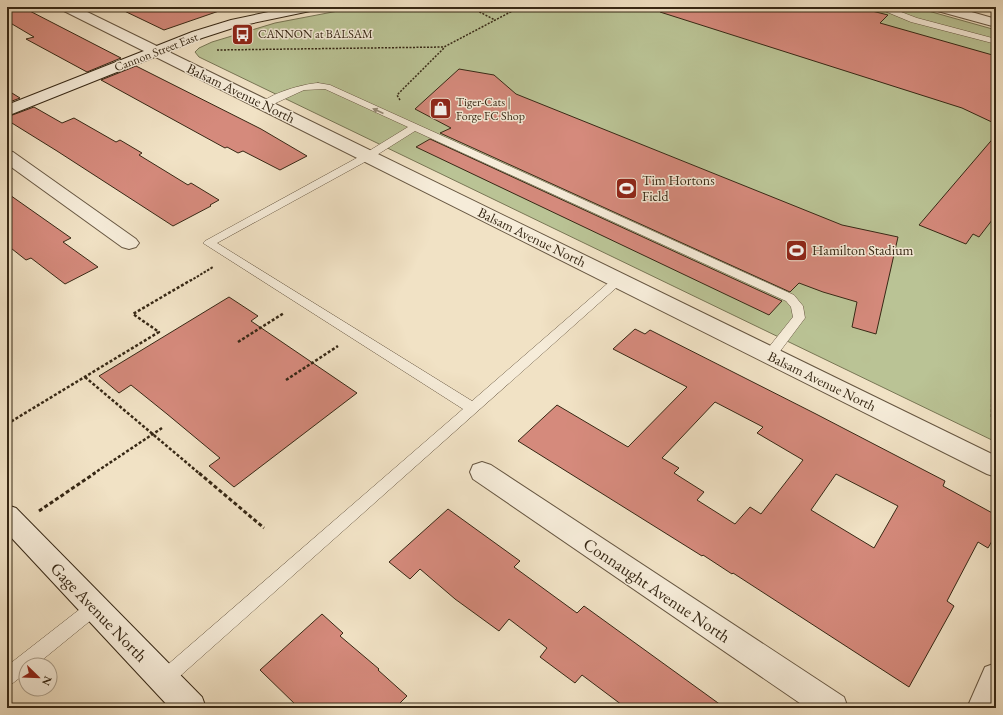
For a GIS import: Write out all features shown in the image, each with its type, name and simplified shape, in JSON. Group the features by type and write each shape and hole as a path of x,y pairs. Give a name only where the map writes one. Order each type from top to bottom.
{"street":[{"name":"Balsam Avenue North","path":"68,7 996,467"},
{"name":"Cannon Street East","path":"7,111 197,35 236,23 310,7"},
{"path":"939,7 996,22"},
{"path":"7,156 129,243"},
{"name":"Connaught Avenue North","path":"482,472 833,708"},
{"name":"Gage Avenue North","path":"12,521 191,708"},
{"path":"982,708 996,677"}],"lane":[{"path":"879,7 914,20 996,42"},
{"path":"264,104 306,86 316,85 327,87 414,128 790,298 797,306 799,318 770,355"},
{"path":"414,128 368,156 208,243 473,408"},
{"path":"164,679 619,280"},
{"path":"7,677 58,638 95,607"}],"path":[{"path":"470,7 496,20"},
{"path":"402,104 397,95 444,47 520,7"},
{"path":"212,50 444,47"},
{"path":"7,424 159,332 133,314 230,256"},
{"path":"238,342 301,302"},
{"path":"996,330 993,334 992,418 996,422"},
{"path":"286,380 355,334"},
{"path":"85,377 264,528"},
{"path":"12,521 162,428"}],"green space":[{"name":"Hamilton Stadium","path":"359,7 914,7 996,30 996,442 199,57 195,52 199,48 212,42 275,23"}],"building":[{"path":"7,7 22,7 121,58 87,72 26,39 34,37 7,21"},
{"path":"116,7 219,7 219,11 164,30"},
{"path":"661,7 856,7 888,15 880,23 996,56 996,124 962,108 660,12"},
{"path":"136,66 261,129 307,156 280,170 243,151 238,153 227,147 225,148 101,80"},
{"name":"Tim Hortons Field","path":"459,69 494,75 516,94 842,225 898,237 876,334 852,327 857,302 799,283 790,292 440,133 451,128 415,109"},
{"path":"7,90 20,98 7,103"},
{"path":"34,107 62,123 74,118 116,142 120,140 142,153 139,155 188,185 191,183 219,200 210,205 211,206 173,226 7,120 7,117"},
{"path":"996,135 996,215 979,237 973,234 966,244 919,225"},
{"path":"430,139 782,301 769,315 416,147"},
{"path":"7,193 71,238 63,242 98,267 65,284 31,258 26,260 7,245"},
{"path":"229,297 258,316 251,321 357,393 234,487 209,466 220,458 167,414 131,385 119,393 99,376"},
{"path":"635,329 645,334 650,330 945,481 943,486 996,515 996,534 988,548 978,542 947,601 954,606 909,687 733,573 732,574 703,555 702,556 518,441 557,405 628,447 687,387 613,349","holes":["715,402 763,427 757,433 803,460 761,514 750,507 735,524 697,500 704,492 674,473 679,468 662,458","836,474 898,506 874,548 811,510"]},
{"path":"448,509 520,561 514,567 577,613 584,606 725,708 626,708 582,675 575,683 540,657 547,648 509,619 499,631 455,599 420,569 410,579 389,562"},
{"path":"322,614 343,633 340,636 379,669 378,670 407,696 395,708 299,708 260,670"}],"place":[{"name":"CANNON at BALSAM","path":"243,34"},
{"name":"Tiger-Cats | Forge FC Shop","path":"440,109"},
{"name":"Tim Hortons Field","path":"627,188"},
{"name":"Hamilton Stadium","path":"797,250"}]}
